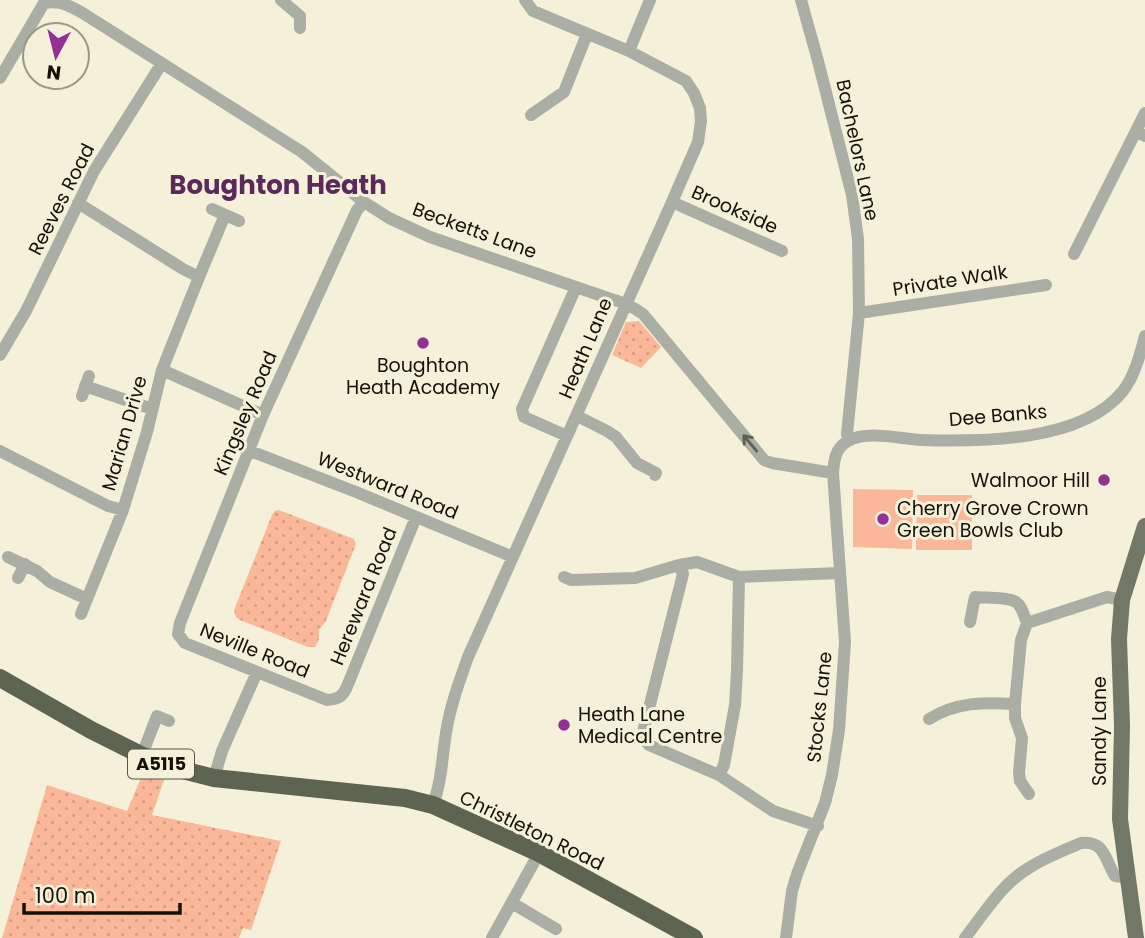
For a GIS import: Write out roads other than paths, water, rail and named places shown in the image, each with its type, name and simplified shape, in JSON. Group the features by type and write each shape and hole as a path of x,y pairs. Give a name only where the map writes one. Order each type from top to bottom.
{"highway":[{"name":"A5115","path":"0,678 91,730 159,764 214,778"},
{"name":"Christleton Road","path":"214,778 405,798 433,804 539,853 694,938"}],"main road":[{"name":"Sandy Lane","path":"1136,938 1120,819 1122,726 1119,639 1122,600 1145,526"}],"street":[{"path":"0,79 39,9 51,0"},
{"name":"Becketts Lane","path":"51,0 84,6 162,63 302,152 364,202 389,218 430,237 626,302 643,314 764,460 833,474"},
{"path":"281,0 302,17"},
{"name":"Heath Lane","path":"433,804 438,793 446,734 455,694 468,657 672,202 698,142 701,121 700,108 686,80 629,51 533,12 525,0"},
{"path":"629,51 650,0"},
{"name":"Bachelors Lane","path":"801,0 852,195 858,239 859,313 849,440 841,446 834,458 833,474"},
{"path":"531,115 564,92 569,85 587,34"},
{"name":"Reeves Road","path":"0,355 26,311 94,171 162,63"},
{"path":"1073,254 1140,134 1145,113"},
{"name":"Kingsley Road","path":"185,643 178,634 180,623 262,415 357,210 364,202"},
{"name":"Brookside","path":"672,202 782,251"},
{"path":"78,203 199,277"},
{"path":"212,209 239,220"},
{"name":"Marian Drive","path":"81,614 122,510 147,432 162,370 225,215"},
{"name":"Private Walk","path":"859,313 1046,285"},
{"path":"566,436 524,417 523,409 576,287"},
{"name":"Dee Banks","path":"849,440 867,436 921,440 988,439 1023,436 1061,428 1102,410 1124,390 1132,377 1145,337"},
{"path":"162,370 262,415"},
{"path":"85,386 152,409"},
{"path":"577,416 607,430 637,463 656,474"},
{"name":"Westward Road","path":"248,450 513,557"},
{"path":"0,451 108,506 122,510"},
{"name":"Stocks Lane","path":"786,938 792,891 818,825 832,775 842,690 845,642 833,474"},
{"name":"Hereward Road","path":"346,689 416,517"},
{"path":"8,556 37,571 50,582 87,599"},
{"path":"570,574 635,578 697,562 739,577 840,573"},
{"path":"18,578 25,564"},
{"path":"679,565 683,574 643,728 643,738 649,745 719,775 773,811 818,825"},
{"path":"719,775 724,765 734,705 739,577"},
{"path":"970,622 974,591 1016,602 1027,623 1021,640 1015,718 1022,738 1020,781 1029,794"},
{"path":"1027,623 1107,597 1122,600"},
{"name":"Neville Road","path":"185,643 327,700 337,699 346,689"},
{"path":"214,778 222,751 257,672"},
{"path":"935,711 971,703 1015,704"},
{"path":"142,755 157,716 169,721"},
{"path":"965,938 1001,891 1015,878 1031,866 1081,843 1097,844 1115,876 1128,878"},
{"path":"492,938 539,853"},
{"path":"512,903 556,929"}],"place":[{"name":"Boughton Heath Academy","path":"423,343"},
{"name":"Walmoor Hill","path":"1104,480"},
{"name":"Cherry Grove Crown Green Bowls Club","path":"883,519"},
{"name":"Heath Lane Medical Centre","path":"564,725"}],"district":[{"name":"Boughton Heath","path":"278,185"}]}
